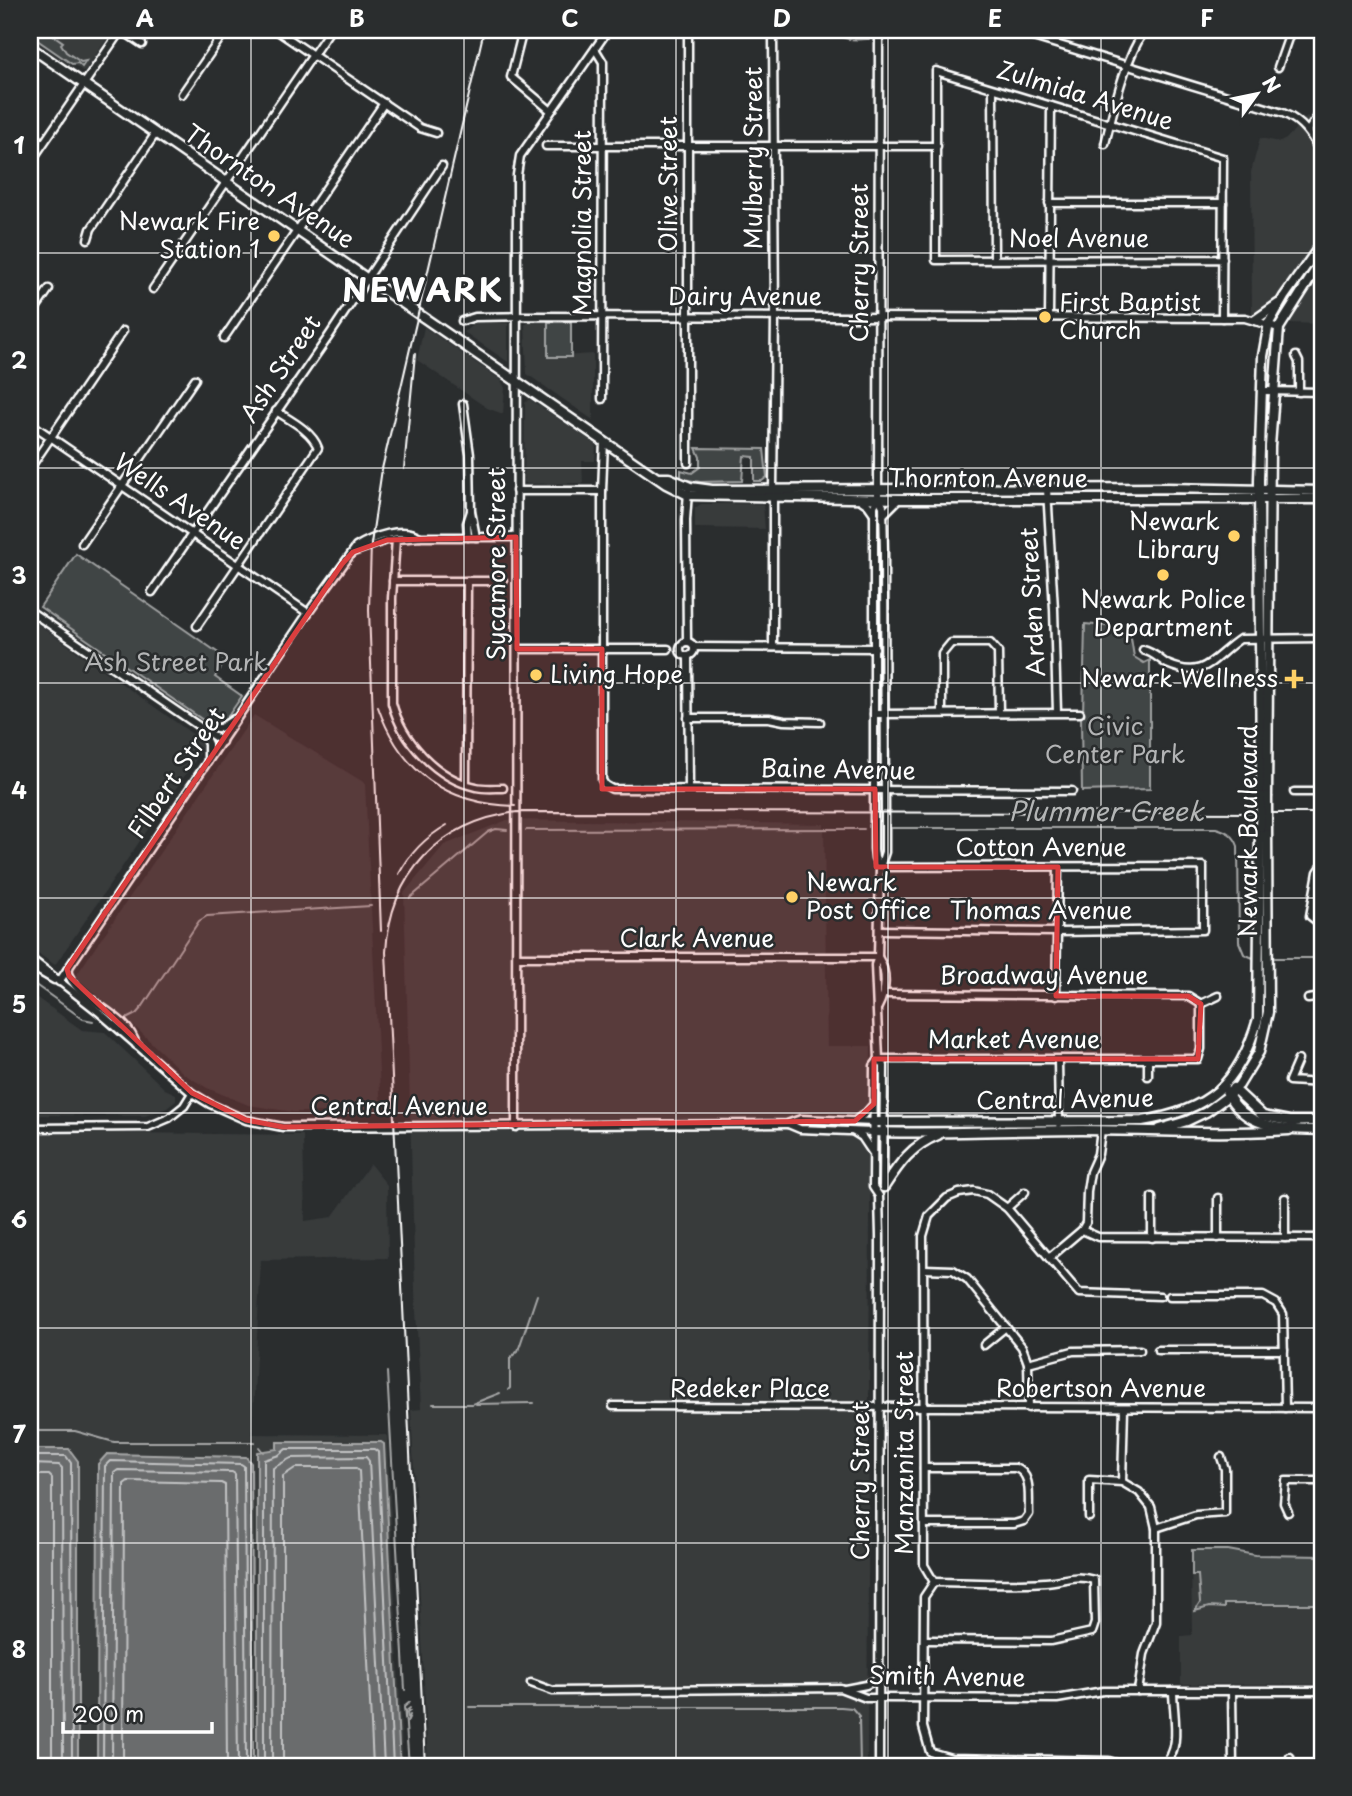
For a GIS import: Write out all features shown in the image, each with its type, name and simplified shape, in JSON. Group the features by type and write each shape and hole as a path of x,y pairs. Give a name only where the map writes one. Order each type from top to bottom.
{"main road":[{"name":"Thornton Avenue","path":"30,47 659,478 689,491 878,493 1259,488 1322,491"},
{"name":"Newark Boulevard","path":"1140,1131 1167,1129 1187,1121 1206,1112 1232,1092 1259,1052 1268,1012 1264,638 1259,498 1264,356 1269,323 1322,243"},
{"name":"Newark Boulevard","path":"1264,638 1276,346 1279,328 1322,260"},
{"path":"1255,320 1281,302"},
{"name":"Thornton Avenue","path":"773,493 857,498 878,493 899,499 1322,499"},
{"name":"Newark Boulevard","path":"1223,1085 1249,1048 1258,1019 1264,827"},
{"path":"1223,1085 1263,1116 1289,1121 1322,1121"},
{"name":"Central Avenue","path":"1101,1126 1169,1117 1199,1105 1223,1085"},
{"path":"1232,1092 1249,1117 1261,1124 1289,1129"},
{"name":"Central Avenue","path":"873,1122 1101,1126 1140,1131"},
{"name":"Central Avenue","path":"873,1132 943,1133 1059,1125"},
{"path":"1140,1131 1322,1130"},
{"path":"884,1187 909,1152 943,1133"}],"street":[{"path":"30,163 121,30 142,44"},
{"path":"182,94 226,30"},
{"path":"276,30 420,128 436,133"},
{"path":"153,289 330,30"},
{"path":"523,30 511,78 550,110"},
{"name":"Sycamore Street","path":"516,1127 517,174 520,156 608,30"},
{"name":"Olive Street","path":"688,30 688,463"},
{"name":"Cherry Street","path":"879,30 878,493 874,506 879,515 884,571 885,714 885,852 880,867 878,957 875,965 879,1059 884,1066 884,1187 879,1196 879,1766"},
{"path":"1010,30 1283,113 1296,119 1308,131 1322,155"},
{"path":"1105,144 1128,64 1135,45 1145,30"},
{"path":"1278,67 1292,30"},
{"name":"Mulberry Street","path":"773,37 774,647"},
{"name":"Magnolia Street","path":"595,49 603,62 602,399"},
{"name":"Zulmida Avenue","path":"937,146 936,71 1223,158 1223,203"},
{"path":"993,89 993,258"},
{"path":"224,338 384,103"},
{"path":"1049,317 1051,106"},
{"path":"1308,131 1322,110"},
{"path":"88,239 91,229 156,133"},
{"path":"546,146 937,146"},
{"name":"Noel Avenue","path":"937,146 936,260 1223,259"},
{"name":"Ash Street","path":"152,592 442,166"},
{"path":"1049,203 1223,203 1222,318"},
{"path":"30,317 49,289"},
{"name":"Dairy Avenue","path":"462,321 475,317 1222,318 1255,320 1279,328"},
{"path":"30,468 123,331"},
{"path":"1296,356 1299,362 1299,392"},
{"path":"82,544 195,379"},
{"path":"1264,391 1322,391"},
{"path":"463,404 470,455 472,537"},
{"path":"197,626 318,448 315,441 276,411"},
{"name":"Wells Avenue","path":"30,423 308,613"},
{"path":"602,649 604,440"},
{"name":"Arden Street","path":"1047,489 1057,712"},
{"path":"516,491 602,491"},
{"path":"687,642 689,491"},
{"path":"857,498 879,515 899,499"},
{"name":"Cherry Street","path":"879,515 874,713 875,858 880,867"},
{"path":"372,541 397,533 419,537"},
{"path":"372,541 419,537 516,537"},
{"path":"396,539 393,581 393,708 410,739 423,755 444,773 478,788 503,788"},
{"name":"Filbert Street","path":"59,982 342,564 353,552 372,541"},
{"path":"876,571 884,571"},
{"path":"393,581 503,581"},
{"path":"466,784 467,581"},
{"path":"30,611 222,742"},
{"path":"1143,650 1150,651 1170,665 1196,670 1217,660 1240,639 1322,638"},
{"path":"687,642 695,647 884,649"},
{"path":"687,642 682,644 680,649 688,656"},
{"path":"942,713 942,654 951,643 990,643 998,652 999,713"},
{"path":"688,656 693,653 695,647"},
{"path":"517,649 668,649"},
{"name":"Baine Avenue","path":"602,649 602,780 605,786 612,789 1072,792"},
{"path":"688,656 689,788"},
{"path":"874,713 1080,713"},
{"path":"200,728 220,728 239,716"},
{"path":"688,718 769,718 820,722"},
{"path":"200,728 208,744 208,761"},
{"path":"1294,792 1322,792"},
{"name":"Cotton Avenue","path":"880,867 1203,866 1203,930"},
{"path":"1322,866 1318,872 1310,916 1322,923"},
{"path":"1056,996 1058,867"},
{"name":"Thomas Avenue","path":"879,930 1203,930"},
{"name":"Clark Avenue","path":"517,957 878,957"},
{"name":"Cherry Street","path":"878,957 884,965 884,994 878,1007"},
{"name":"Central Avenue","path":"30,958 100,1013 192,1093 217,1108 246,1120 283,1127 787,1124 801,1119 873,1122"},
{"name":"Central Avenue","path":"30,966 59,982"},
{"path":"67,969 71,982 126,1028 135,1037 137,1046"},
{"name":"Broadway Avenue","path":"884,994 1188,996 1202,1004"},
{"path":"1202,1004 1219,996"},
{"path":"1308,999 1322,997"},
{"name":"Market Avenue","path":"879,1059 1198,1059 1201,1049 1202,1004"},
{"name":"Cherry Street","path":"879,1059 874,1066 873,1122 873,1187 879,1196"},
{"path":"1058,1060 1059,1125"},
{"path":"1148,1060 1149,1076"},
{"path":"1298,1060 1289,1080 1322,1083"},
{"path":"30,1128 148,1127 169,1118 184,1107 192,1093"},
{"path":"855,1121 866,1114 874,1104"},
{"name":"Central Avenue","path":"787,1124 800,1129 873,1132"},
{"path":"1049,1258 1082,1230 1087,1216 1090,1172 1098,1154 1101,1126"},
{"path":"853,1131 873,1153"},
{"name":"Manzanita Street","path":"1007,1208 987,1194 974,1191 958,1193 947,1198 929,1216 923,1236 924,1565 934,1582 924,1597 923,1727 930,1752 951,1758 1109,1761 1126,1766"},
{"path":"1025,1192 1007,1208 1075,1290 1084,1295 1160,1296"},
{"path":"1152,1197 1152,1238"},
{"path":"1218,1238 1219,1198"},
{"path":"1285,1198 1285,1238"},
{"path":"1082,1230 1098,1237 1322,1238"},
{"path":"924,1269 953,1270 967,1279 1022,1347 1028,1363 1029,1408"},
{"path":"1170,1296 1263,1296 1271,1299 1283,1314 1285,1408"},
{"path":"984,1345 1006,1327"},
{"path":"1028,1363 1073,1351 1140,1350"},
{"path":"1158,1350 1284,1350"},
{"name":"Redeker Place","path":"616,1406 880,1408"},
{"name":"Robertson Avenue","path":"880,1408 1322,1408"},
{"path":"1122,1482 1124,1408"},
{"path":"1156,1528 1196,1515 1225,1513 1225,1469 1221,1457"},
{"path":"924,1468 1022,1470 1027,1478 1029,1514 1024,1521 1014,1524 924,1524"},
{"path":"1089,1517 1088,1480 1122,1482 1139,1492 1151,1507 1156,1528 1156,1622 1144,1654 1138,1691"},
{"path":"1287,1512 1284,1503 1286,1481 1322,1480"},
{"path":"925,1640 1051,1641 1091,1632 1095,1623 1094,1580 1083,1577 1066,1577 1047,1582 934,1582"},
{"path":"845,1689 866,1685 880,1678"},
{"name":"Smith Avenue","path":"531,1683 553,1691 845,1689 866,1698 924,1699 1057,1699 1103,1692 1138,1691 1322,1691"},
{"path":"1161,1766 1168,1762 1174,1748 1173,1691"},
{"path":"1232,1691 1233,1766"},
{"path":"1290,1757 1290,1766"}],"highlighted area":[{"path":"516,537 517,649 602,649 602,789 875,789 876,867 1058,867 1056,996 1188,996 1201,1004 1198,1059 874,1059 874,1104 855,1121 283,1127 246,1120 192,1093 69,976 67,969 342,564 353,552 387,540"}],"shaded area":[{"path":"30,30 113,30 84,72 30,35"},
{"path":"1307,116 1322,132 1322,324 1288,323 1273,307 1252,314 1251,172 1260,138 1280,142"},
{"path":"476,322 508,323 508,362 464,332"},
{"path":"528,322 548,322 548,357 593,354 593,420 527,374 525,325"},
{"path":"424,327 501,380 505,388 503,414 487,408 417,360"},
{"path":"529,399 596,444 595,461 582,461 583,483 524,482 525,403"},
{"path":"701,504 763,504 765,529 695,528 695,508"},
{"path":"31,619 201,740 203,749 55,965 30,948"},
{"path":"254,715 365,783 381,1112 293,1112 248,1105 207,1088 184,1074 135,1027 75,977"},
{"path":"507,820 824,824 827,1046 871,1046 867,1766 428,1766 411,1410 421,1409 415,1292 404,893 444,845"},
{"path":"30,993 82,1030 105,1032 165,1089 176,1094 176,1101 167,1108 145,1116 30,1115"},
{"path":"30,1132 303,1135 305,1221 332,1217 370,1164 387,1185 388,1258 261,1260 252,1434 387,1435 403,1766 30,1766"},
{"path":"1191,1550 1228,1550 1255,1555 1322,1555 1322,1684 1181,1684 1181,1636 1192,1635"}],"green space":[{"path":"30,30 46,30 63,42 61,44 66,52 81,62 86,61 82,67 78,63 72,64 30,35"},
{"path":"548,322 571,322 571,357 548,357"},
{"path":"696,448 764,449 767,477 762,481 754,481 754,457 744,456 742,481 700,482 681,479 681,470 692,473 700,467"},
{"name":"Ash Street Park","path":"76,554 227,659 215,677 242,696 224,722 217,725 203,720 40,607"},
{"name":"Civic Center Park","path":"1085,624 1126,628 1131,638 1134,657 1144,663 1150,660 1150,789 1082,791 1081,717"},
{"path":"1192,1550 1322,1556 1322,1604 1224,1604 1224,1608 1209,1607 1195,1611 1200,1603 1198,1575 1192,1575"}],"water":[{"path":"277,1442 384,1444 400,1766 257,1766 257,1452 277,1449"},
{"path":"30,1449 69,1449 78,1461 78,1766 30,1766"},
{"path":"107,1454 246,1457 251,1463 253,1766 97,1766 98,1464"}],"waterway":[{"path":"832,30 849,39 869,39"},
{"name":"Plummer Creek","path":"891,828 1220,829 1232,836 1238,846 1239,942 1244,954 1253,958"},
{"name":"Plummer Creek","path":"410,898 488,832 496,829 507,830"},
{"name":"Plummer Creek","path":"526,830 864,829"},
{"name":"Plummer Creek","path":"124,1020 136,1014 143,1006 199,921 207,916 371,906"},
{"name":"Plummer Creek","path":"1275,958 1322,958"},
{"name":"Plummer Creek","path":"30,981 83,1019 93,1021"},
{"path":"508,1390 510,1358 518,1351 537,1295"},
{"path":"387,1372 405,1690"},
{"path":"433,1404 472,1404 500,1393"},
{"path":"476,1404 534,1403"},
{"path":"30,1431 75,1431 114,1442 255,1442"},
{"path":"259,1447 263,1452"},
{"path":"405,1718 404,1707 410,1702"},
{"path":"469,1707 852,1708 859,1716 860,1766"},
{"path":"409,1766 405,1712 410,1708"},
{"path":"408,1718 407,1713 410,1711"},
{"path":"407,1722 410,1715"}],"railway":[{"path":"381,931 369,610 371,544 382,469 484,30"},
{"path":"404,469 415,354"},
{"path":"378,707 399,750 429,780 468,799 515,806"},
{"path":"425,1766 386,952 397,899 424,856 465,827 517,812 1322,813"},
{"path":"399,874 419,846 447,825"}],"place":[{"name":"Newark Fire Station 1","path":"274,236"},
{"name":"First Baptist Church","path":"1045,317"},
{"name":"Newark Library","path":"1234,536"},
{"name":"Newark Police Department","path":"1163,575"},
{"name":"Living Hope","path":"536,675"},
{"name":"Newark Wellness","path":"1294,679"},
{"name":"Newark Post Office","path":"792,897"}],"district":[{"name":"NEWARK","path":"423,291"}]}
